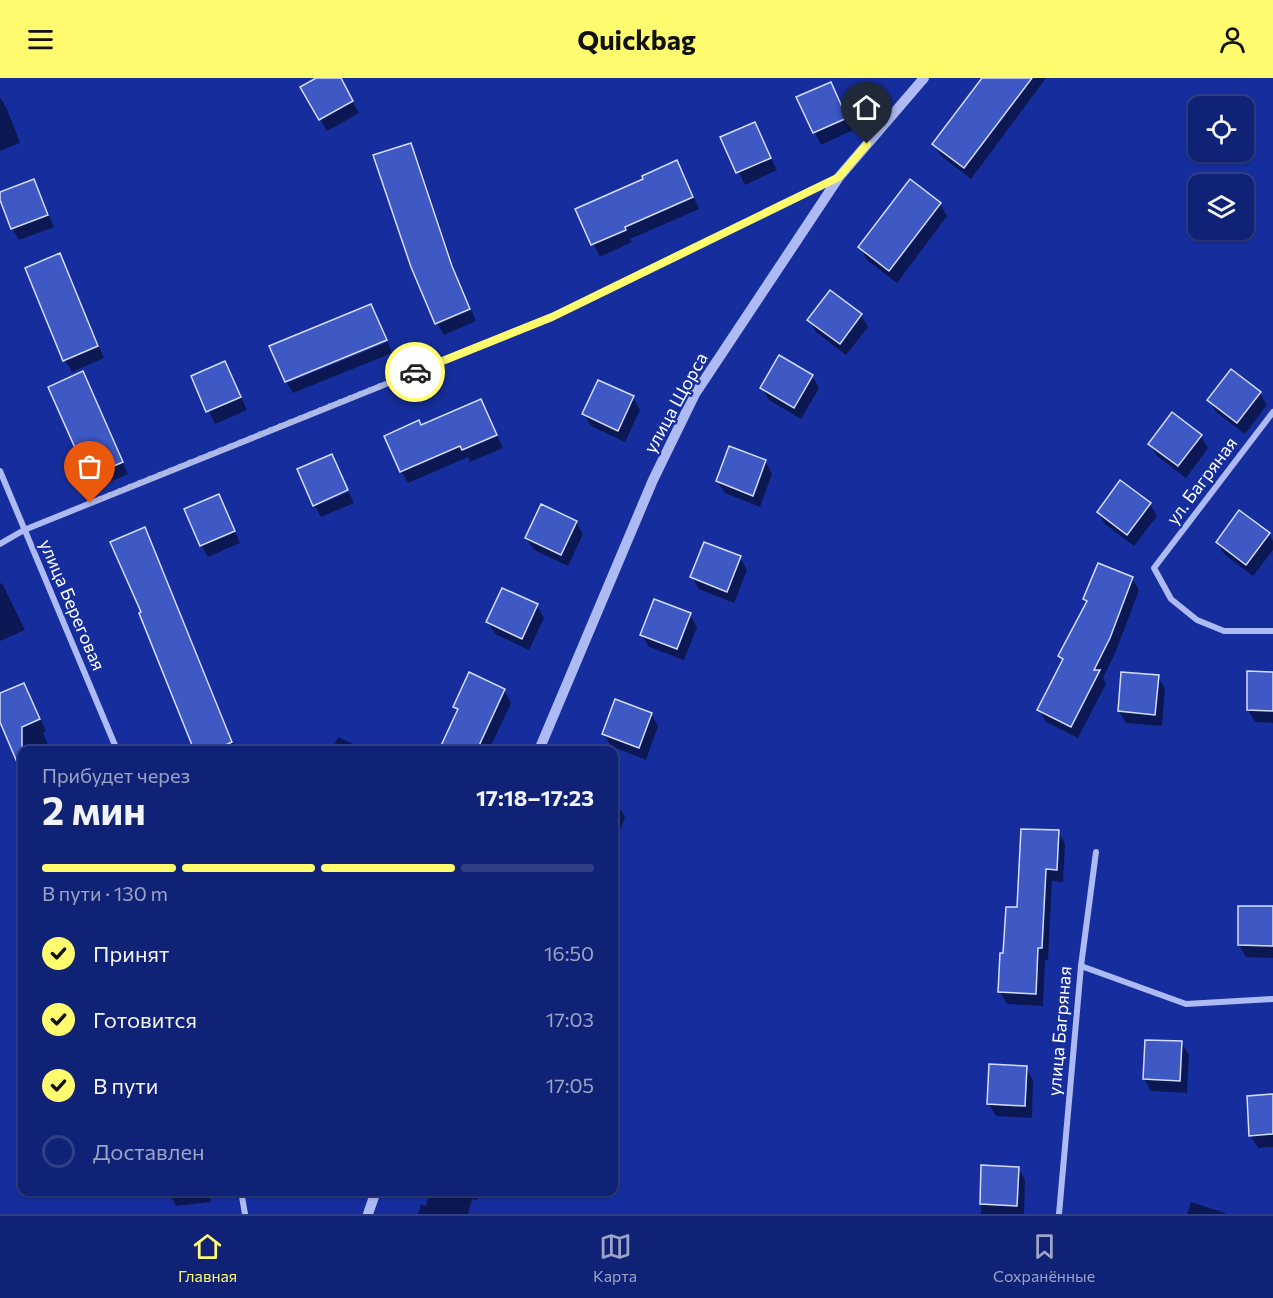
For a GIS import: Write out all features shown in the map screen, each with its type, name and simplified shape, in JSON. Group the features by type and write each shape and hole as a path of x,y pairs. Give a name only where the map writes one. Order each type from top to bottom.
{"street":[{"name":"улица Щорса","path":"541,746 653,480 695,394 839,177 924,78"},
{"path":"0,543 24,530 552,317 839,177"},
{"name":"ул. Багряная","path":"1273,412 1154,568 1171,599 1197,620 1224,631 1273,631"},
{"name":"улица Береговая","path":"0,471 115,746"},
{"name":"улица Багряная","path":"1059,1214 1081,966 1096,852"},
{"path":"1081,966 1186,1004 1273,999"},
{"path":"242,1196 245,1214"},
{"path":"368,1214 374,1196"}],"building":[{"path":"316,78 341,78 353,101 319,120 300,87"},
{"path":"982,78 1032,78 964,168 932,144"},
{"path":"831,82 847,118 813,133 796,97"},
{"path":"755,122 771,158 736,173 720,137"},
{"path":"411,143 452,266 470,309 435,324 411,267 373,155"},
{"path":"677,160 693,197 625,227 626,230 591,245 575,209 643,179 642,176"},
{"path":"34,179 48,215 11,229 0,200 0,192"},
{"path":"910,179 941,203 889,271 858,247"},
{"path":"60,253 98,346 63,361 25,268"},
{"path":"830,290 862,314 840,344 807,320"},
{"path":"371,304 387,340 285,382 269,346"},
{"path":"779,355 813,375 794,408 760,388"},
{"path":"225,361 241,397 206,412 191,376"},
{"path":"1231,369 1261,392 1237,423 1207,400"},
{"path":"83,371 123,462 88,477 48,387"},
{"path":"598,380 634,396 618,431 582,414"},
{"path":"481,399 497,435 462,450 460,446 400,472 384,436 419,420 421,425"},
{"path":"1172,412 1202,435 1178,466 1148,444"},
{"path":"729,446 766,460 753,496 716,481"},
{"path":"332,454 348,490 313,506 297,469"},
{"path":"1120,480 1151,503 1127,535 1097,512"},
{"path":"219,494 235,531 200,546 184,509"},
{"path":"541,504 577,521 561,555 525,538"},
{"path":"1239,510 1270,533 1246,565 1216,542"},
{"path":"145,527 232,742 224,746 192,746 139,613 141,612 110,542"},
{"path":"704,542 741,556 727,592 690,577"},
{"path":"1098,563 1133,577 1110,638 1094,670 1100,670 1071,727 1037,710 1063,659 1058,656 1087,601 1083,599"},
{"path":"502,588 538,604 522,639 486,622"},
{"path":"654,599 691,613 677,649 640,635"},
{"path":"1247,671 1273,672 1273,711 1247,710"},
{"path":"469,672 505,689 479,746 441,746 458,709 453,707"},
{"path":"1121,672 1159,675 1155,715 1118,711"},
{"path":"24,683 40,719 22,727 22,746 18,746 18,765 0,722 0,693"},
{"path":"615,699 652,713 639,748 602,734"},
{"path":"1021,829 1059,830 1057,870 1046,869 1042,948 1038,948 1036,994 998,992 1006,907 1017,907"},
{"path":"1238,906 1273,906 1273,946 1238,945"},
{"path":"1145,1040 1182,1041 1180,1081 1143,1079"},
{"path":"989,1064 1027,1066 1025,1106 987,1104"},
{"path":"1273,1094 1273,1134 1249,1136 1247,1096"},
{"path":"981,1165 1019,1167 1017,1206 980,1204"}],"way so far":[{"path":"90,503 415,372"}],"route":[{"path":"415,372 552,317 839,177 867,144"}]}
